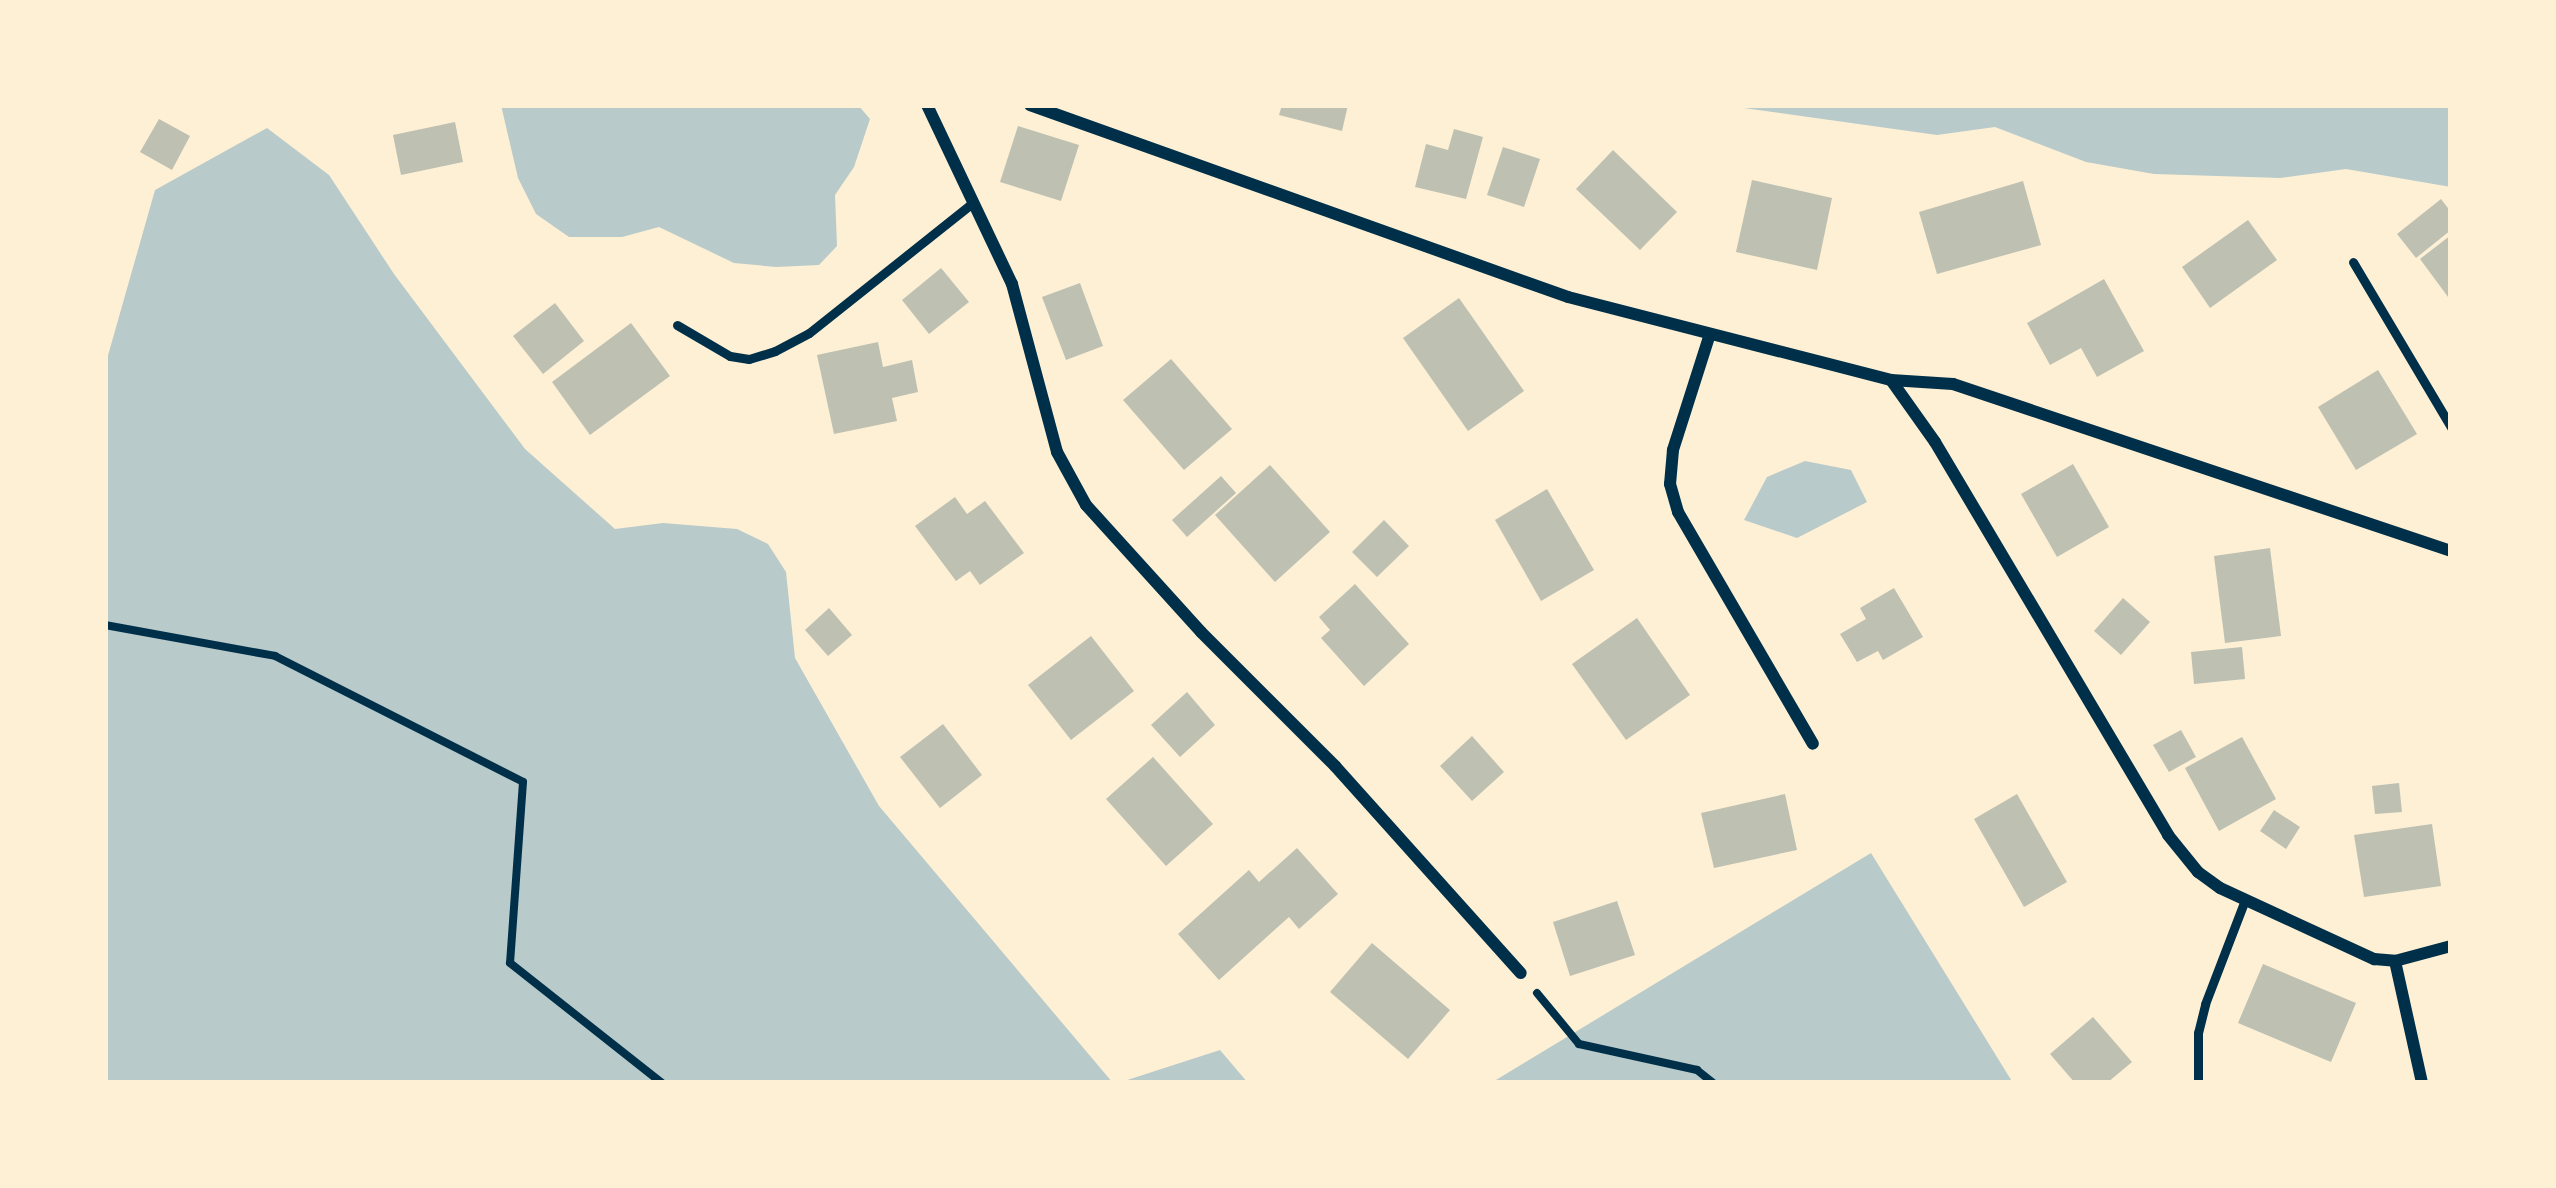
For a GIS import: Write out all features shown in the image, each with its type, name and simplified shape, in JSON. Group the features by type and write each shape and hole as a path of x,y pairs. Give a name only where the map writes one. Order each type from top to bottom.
{"street":[{"path":"927,105 1012,284 1057,452 1086,505 1201,632 1335,766 1521,974"},
{"path":"1030,105 1490,272 1709,337 1891,380 1953,384 2451,551"},
{"path":"1709,337 1673,450 1670,484 1678,512 1813,744"},
{"path":"1891,380 1936,442 2168,835 2198,872 2357,954 2396,961 2451,946"},
{"path":"2396,961 2422,1083"}],"lane":[{"path":"677,325 704,346 730,356 748,359 776,351 809,334 971,204"},
{"path":"2354,262 2451,427"},
{"path":"2198,1083 2198,1034 2205,1004 2245,900"}],"path":[{"path":"105,625 275,656 523,782 510,963 662,1083"},
{"path":"1521,974 1579,1044 1697,1070 1713,1083"}],"shaded area":[{"path":"501,105 858,105 870,119 854,167 835,195 837,246 819,265 776,267 734,263 659,227 622,237 569,237 536,214 518,178"},
{"path":"1722,105 2451,105 2451,187 2346,169 2280,178 2154,174 2086,162 1995,127 1937,135"},
{"path":"267,128 329,175 394,274 525,449 615,529 663,523 737,529 768,544 786,572 795,658 879,806 1113,1083 105,1083 105,366 155,190"},
{"path":"1805,461 1851,470 1867,502 1797,538 1744,520 1767,477"},
{"path":"1871,853 2013,1083 1491,1083"},
{"path":"1220,1050 1248,1083 1118,1083"}],"building":[{"path":"1282,105 1348,105 1342,131 1279,115"},
{"path":"159,119 190,136 172,170 140,152"},
{"path":"455,122 463,162 401,175 393,135"},
{"path":"1018,126 1079,145 1061,201 1000,182"},
{"path":"1454,129 1483,137 1466,199 1415,187 1426,144 1448,150"},
{"path":"1503,147 1540,159 1524,207 1487,195"},
{"path":"1613,150 1677,212 1640,250 1576,189"},
{"path":"1752,180 1832,198 1817,270 1736,252"},
{"path":"2023,181 2041,245 1937,274 1919,212"},
{"path":"2441,199 2451,212 2451,230 2416,258 2397,234"},
{"path":"2248,220 2277,260 2210,308 2182,267"},
{"path":"2451,235 2451,301 2420,259"},
{"path":"941,268 969,302 929,334 902,300"},
{"path":"2104,279 2144,351 2097,377 2081,348 2050,365 2027,323"},
{"path":"1080,283 1103,346 1066,360 1042,297"},
{"path":"1459,298 1524,391 1468,431 1403,338"},
{"path":"555,303 584,341 543,374 513,336"},
{"path":"631,323 670,376 590,435 552,382"},
{"path":"878,342 883,367 912,360 918,392 892,398 897,421 834,434 817,355"},
{"path":"1171,359 1232,429 1184,470 1123,400"},
{"path":"2378,370 2417,434 2356,470 2318,407"},
{"path":"2073,464 2109,527 2057,557 2021,494"},
{"path":"1270,465 1330,532 1275,582 1215,515"},
{"path":"1221,476 1236,493 1187,537 1172,520"},
{"path":"1547,489 1594,570 1541,601 1495,520"},
{"path":"955,497 967,514 985,501 1024,553 980,585 970,571 956,581 915,526"},
{"path":"1384,520 1409,546 1377,577 1352,552"},
{"path":"2270,548 2281,636 2225,643 2214,556"},
{"path":"1355,584 1409,644 1364,686 1321,638 1330,630 1319,617"},
{"path":"1894,588 1923,637 1883,660 1878,651 1857,662 1840,634 1866,619 1860,608"},
{"path":"2123,598 2150,622 2121,655 2094,631"},
{"path":"829,608 852,635 828,656 805,630"},
{"path":"1637,618 1690,695 1626,740 1572,664"},
{"path":"1091,636 1134,691 1071,740 1028,685"},
{"path":"2242,647 2245,679 2194,684 2191,652"},
{"path":"1187,692 1215,725 1180,757 1151,725"},
{"path":"943,724 982,775 940,808 900,757"},
{"path":"2181,730 2196,757 2169,772 2153,745"},
{"path":"1472,736 1504,772 1472,801 1440,766"},
{"path":"2242,737 2276,799 2219,831 2185,768"},
{"path":"1153,757 1213,824 1166,866 1106,799"},
{"path":"2399,783 2402,812 2375,814 2372,786"},
{"path":"1785,794 1797,850 1714,868 1701,813"},
{"path":"2017,794 2067,882 2024,907 1974,819"},
{"path":"2274,810 2300,827 2286,849 2260,831"},
{"path":"2432,824 2441,886 2364,897 2354,835"},
{"path":"1297,848 1338,894 1299,929 1289,917 1219,980 1178,934 1249,870 1259,882"},
{"path":"1617,901 1635,955 1570,976 1553,922"},
{"path":"1372,943 1450,1010 1408,1059 1330,992"},
{"path":"2263,964 2356,1003 2331,1062 2238,1023"},
{"path":"2093,1017 2132,1062 2107,1083 2075,1083 2050,1054"}]}
